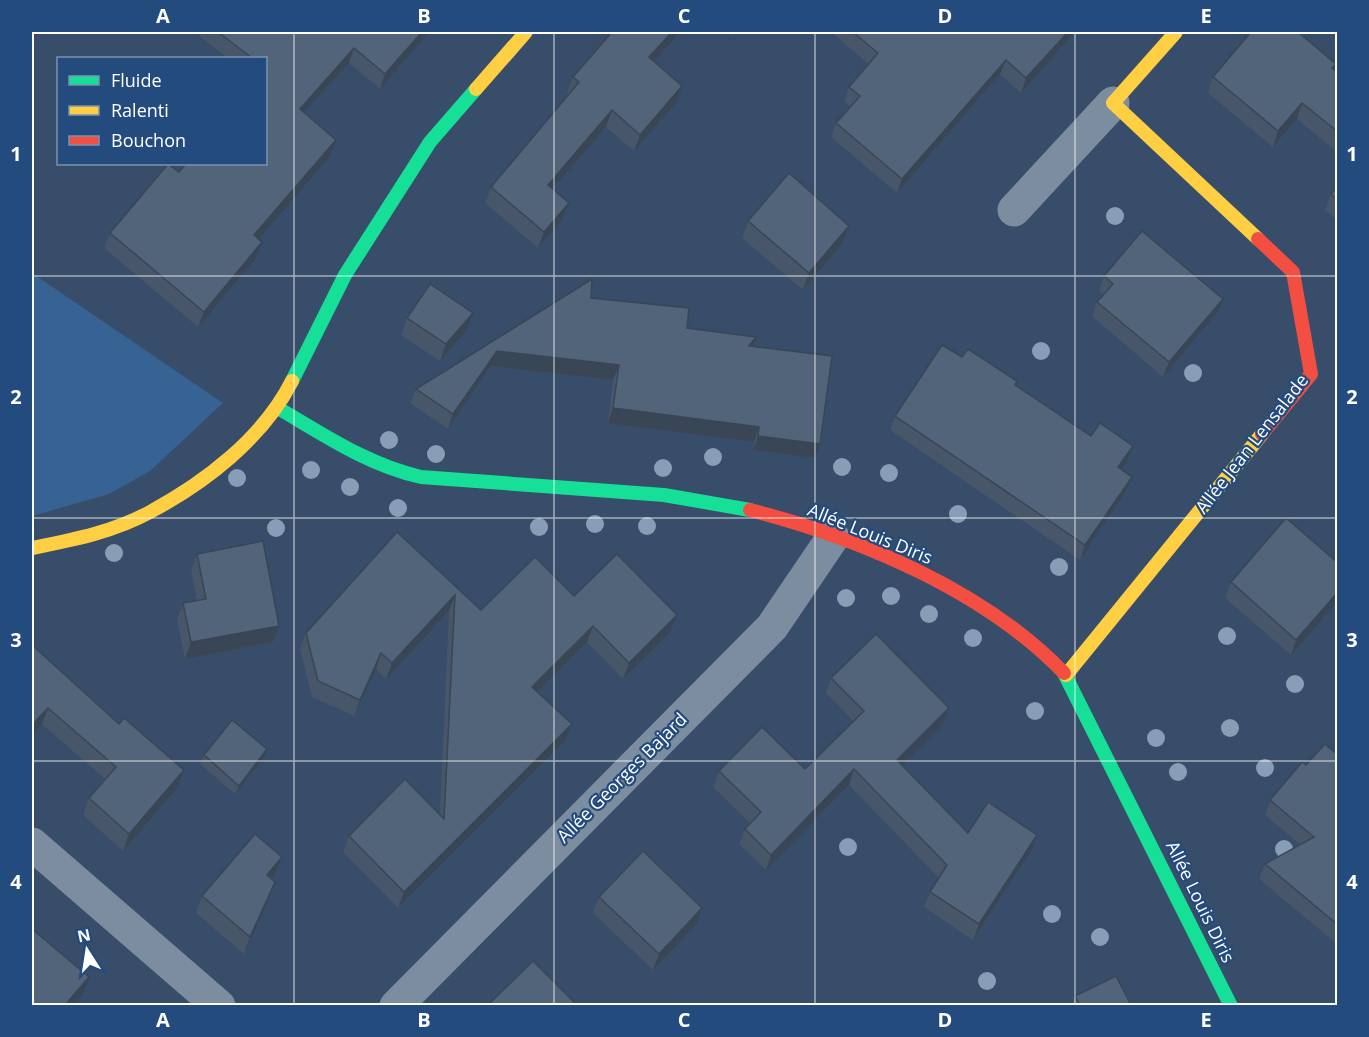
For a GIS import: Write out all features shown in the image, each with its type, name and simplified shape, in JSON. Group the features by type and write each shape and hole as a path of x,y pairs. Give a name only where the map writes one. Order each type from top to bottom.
{"street":[{"path":"32,548 88,536 148,513 218,469 278,408 345,275 430,142 525,32"},
{"path":"1014,210 1176,32"},
{"name":"Allée Jean Lensalade","path":"1066,675 1311,374 1293,272 1113,103"},
{"name":"Allée Louis Diris","path":"278,408 352,452 394,470 437,480 711,500 763,512 833,537 900,563 962,593 1021,632 1046,652 1066,675 1231,1005"},
{"name":"Allée Georges Bajard","path":"396,1005 772,627 833,537"},
{"path":"32,844 219,1005"}],"shaded area":[{"path":"32,273 223,403 150,471 109,494 32,516"}],"building":[{"path":"218,32 422,32 385,74 354,48 300,109 336,140 254,235 262,242 204,312 110,233 167,165 179,172 185,165 267,165 267,57 251,57"},
{"path":"612,32 672,32 649,57 682,86 640,135 612,110 548,185 569,203 544,232 491,187 579,82 573,77"},
{"path":"853,32 1068,32 1026,78 1006,60 902,179 836,123 860,96 849,87 878,53"},
{"path":"1251,32 1298,32 1336,64 1332,68 1338,73 1338,132 1302,103 1278,131 1213,77"},
{"path":"789,173 849,226 809,273 748,221"},
{"path":"1338,186 1338,200 1331,194"},
{"path":"1142,231 1223,299 1169,362 1097,302 1113,284 1104,276"},
{"path":"592,279 591,298 689,308 687,328 756,337 749,346 832,356 820,444 758,436 759,427 613,408 619,365 497,351 453,414 416,389"},
{"path":"430,284 473,313 446,344 407,318"},
{"path":"942,345 962,357 968,349 1017,381 1015,385 1091,436 1100,423 1133,446 1118,467 1132,477 1085,545 895,416"},
{"path":"1286,518 1338,563 1338,592 1296,640 1231,582"},
{"path":"397,532 481,610 535,557 574,596 617,554 677,615 629,663 593,626 532,687 572,724 404,892 349,836 405,779 444,819 455,595 392,663 381,653 360,700 318,681 306,633"},
{"path":"263,541 279,626 191,642 183,603 206,599 197,554"},
{"path":"876,634 949,708 897,760 968,833 988,802 1037,835 979,924 930,892 947,865 854,769 771,855 745,829 761,812 719,771 762,727 805,769 864,711 831,678"},
{"path":"32,645 119,724 124,718 184,770 129,834 89,798 116,767 48,708 32,725"},
{"path":"232,720 267,749 239,786 204,755"},
{"path":"1325,744 1338,755 1338,925 1265,864 1314,837 1270,800 1302,762 1306,765"},
{"path":"255,834 282,857 267,875 275,882 250,937 202,896"},
{"path":"643,851 702,908 659,954 599,897"},
{"path":"32,929 89,977 65,1005 32,1005"},
{"path":"533,961 577,1005 488,1005"},
{"path":"1116,976 1131,1005 1080,1005 1075,996"}],"traffic: fast":[{"path":"292,381 345,275 430,142 476,89"},
{"path":"278,408 329,439 365,457 421,477 664,495 750,510"},
{"path":"1064,673 1231,1006"}],"traffic: slow":[{"path":"476,89 526,32"},
{"path":"1176,32 1113,103 1258,239"},
{"path":"32,548 122,525 150,512 192,487 249,440 280,402 292,381"},
{"path":"1066,675 1262,434"}],"traffic: jam":[{"path":"1258,239 1293,272 1311,374 1262,434"},
{"path":"750,510 834,536 919,571 997,617 1064,673"}]}
